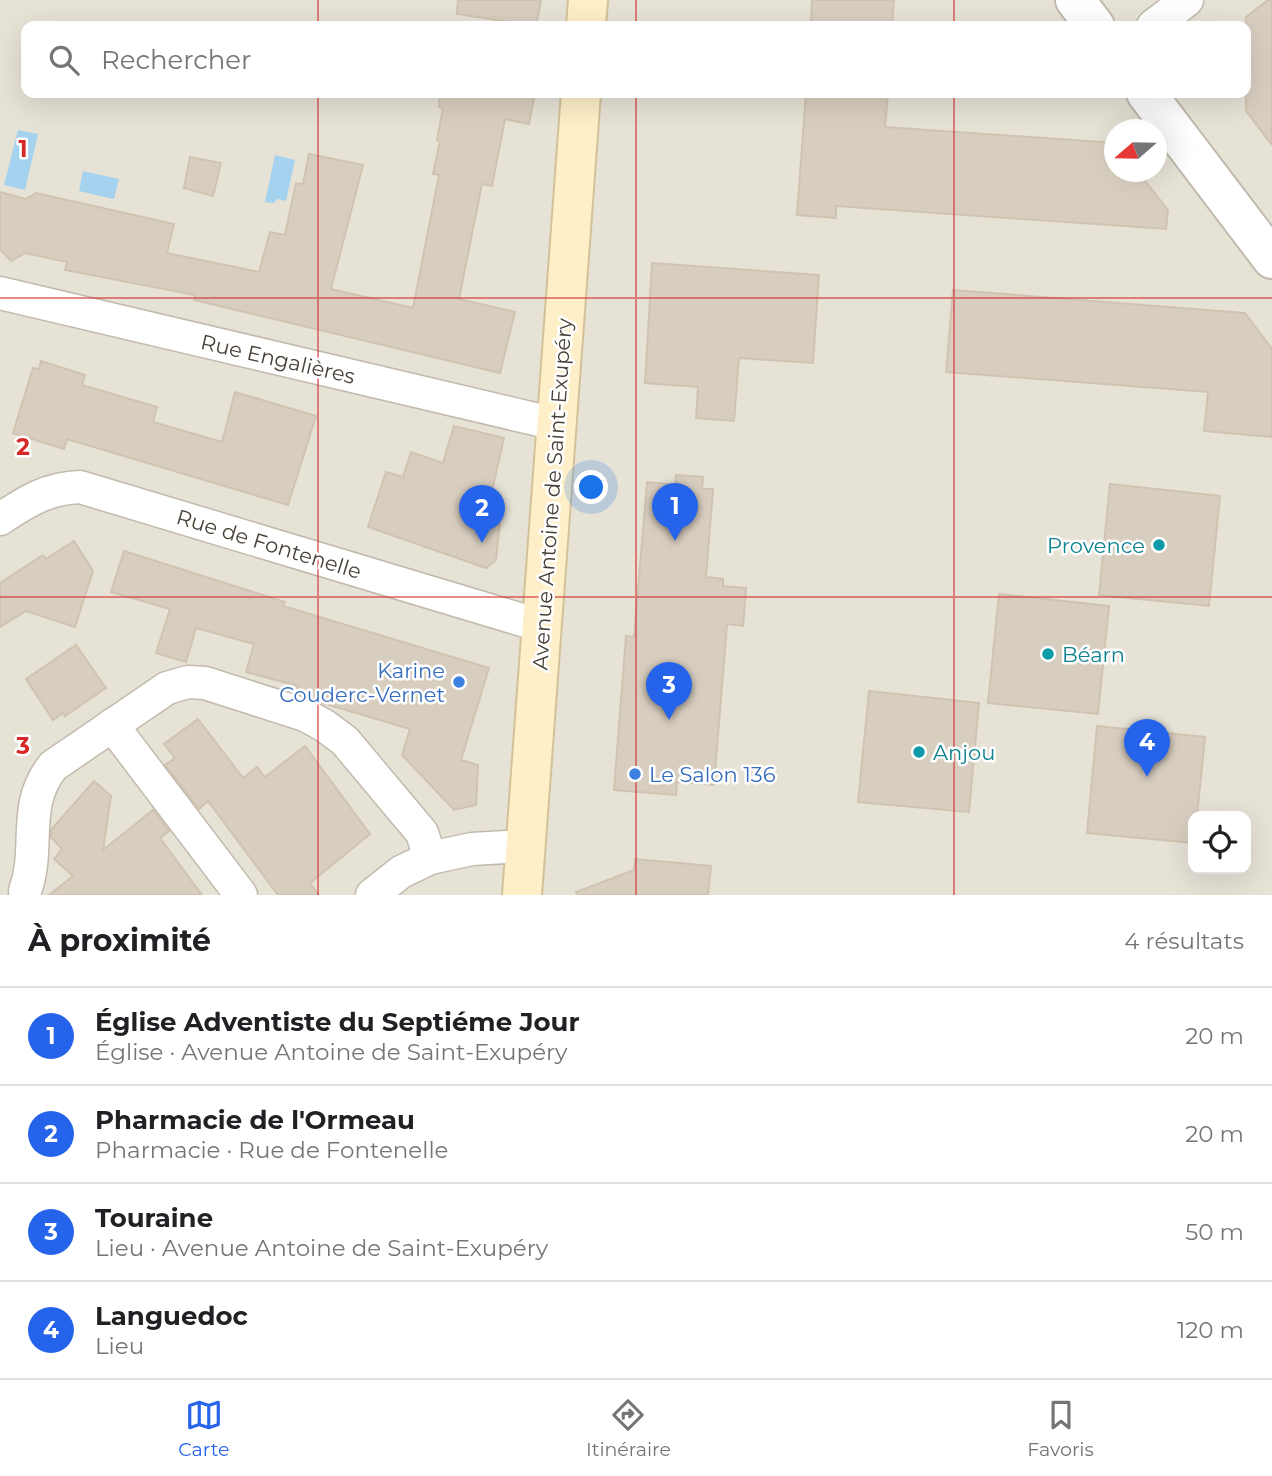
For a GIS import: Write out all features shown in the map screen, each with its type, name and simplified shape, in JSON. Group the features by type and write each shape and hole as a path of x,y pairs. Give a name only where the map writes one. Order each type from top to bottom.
{"main road":[{"path":"586,21 588,0"},
{"name":"Avenue Antoine de Saint-Exupéry","path":"522,895 581,98"}],"street":[{"path":"1075,0 1091,21"},
{"path":"1160,21 1187,0"},
{"path":"1150,98 1272,259"},
{"name":"Rue Engalières","path":"0,293 556,424"},
{"name":"Rue de Fontenelle","path":"0,519 36,496 60,488 80,487 542,626"},
{"path":"24,894 33,868 32,825 35,796 42,780 53,766 167,688 188,682 205,683 305,715 345,741 422,833 429,858"},
{"path":"113,725 241,895"},
{"path":"372,895 401,872 429,858 472,849 525,846"}],"shaded area":[{"path":"0,0 1272,0 1272,895 0,895"}],"water":[{"path":"18,130 38,134 25,190 4,185"},
{"path":"275,155 295,160 286,201 278,199 273,203 265,202"},
{"path":"83,171 119,179 114,199 79,191"}],"building":[{"path":"458,0 541,0 537,21 503,21 457,14"},
{"path":"812,0 894,0 892,21 811,21"},
{"path":"1268,0 1272,0 1272,145 1246,111 1246,98 1251,98 1251,21 1246,21 1246,17"},
{"path":"440,98 534,98 529,124 505,119 492,186 482,184 459,299 515,312 500,373 194,300 195,295 65,270 67,262 25,253 11,261 0,249 0,192 26,199 36,193 174,224 167,253 259,272 270,232 285,235 296,183 303,184 309,154 363,165 331,289 413,308 439,175 433,174 443,108 439,107"},
{"path":"806,98 888,98 885,127 1104,142 1104,182 1146,182 1168,210 1166,229 836,206 836,218 797,215"},
{"path":"190,157 221,163 213,196 184,188"},
{"path":"652,263 819,275 813,363 739,358 734,421 696,418 698,387 645,383"},
{"path":"953,290 1245,313 1272,349 1272,437 1204,431 1208,392 946,372"},
{"path":"41,361 85,375 82,385 157,407 153,422 222,442 235,392 316,416 288,505 67,439 64,449 13,433 33,368 39,369"},
{"path":"454,426 504,438 486,517 500,521 496,560 486,568 368,527 386,472 403,477 411,452 443,463"},
{"path":"676,475 703,477 702,489 713,489 706,577 723,579 723,586 746,588 743,626 727,624 714,785 677,782 676,795 614,790 626,636 634,637 647,482 676,485"},
{"name":"Provence","path":"1110,484 1220,496 1209,606 1099,595"},
{"path":"74,541 93,571 75,627 26,611 0,627 0,583 43,555 46,559"},
{"path":"124,551 285,602 283,606 489,668 461,760 478,765 476,805 454,810 402,755 410,729 319,702 296,693 298,686 246,672 254,644 196,628 186,662 156,653 170,609 111,592"},
{"name":"Béarn","path":"999,594 1109,606 1098,714 988,703"},
{"path":"76,645 106,688 65,716 63,713 53,720 26,679"},
{"name":"Anjou","path":"869,691 979,703 969,812 858,802"},
{"path":"198,719 243,778 257,767 265,777 305,746 370,834 310,883 319,895 278,895 208,801 199,809 165,765 175,758 164,744"},
{"path":"1097,726 1205,737 1198,811 1188,811 1188,843 1087,833"},
{"path":"94,781 111,796 103,850 153,810 169,831 160,838 202,895 49,895 73,876 54,859 62,849 51,837 51,830"},
{"path":"635,859 711,866 708,895 577,895 576,892 634,870"}],"place":[{"name":"Église Adventiste du Septiéme Jour","path":"675,541"},
{"name":"Pharmacie de l'Ormeau","path":"482,543"},
{"name":"Provence","path":"1159,545"},
{"name":"Béarn","path":"1048,654"},
{"name":"Karine Couderc-Vernet","path":"459,682"},
{"name":"Touraine","path":"669,720"},
{"name":"Anjou","path":"919,752"},
{"name":"Le Salon 136","path":"635,774"},
{"name":"Languedoc","path":"1147,777"}]}
